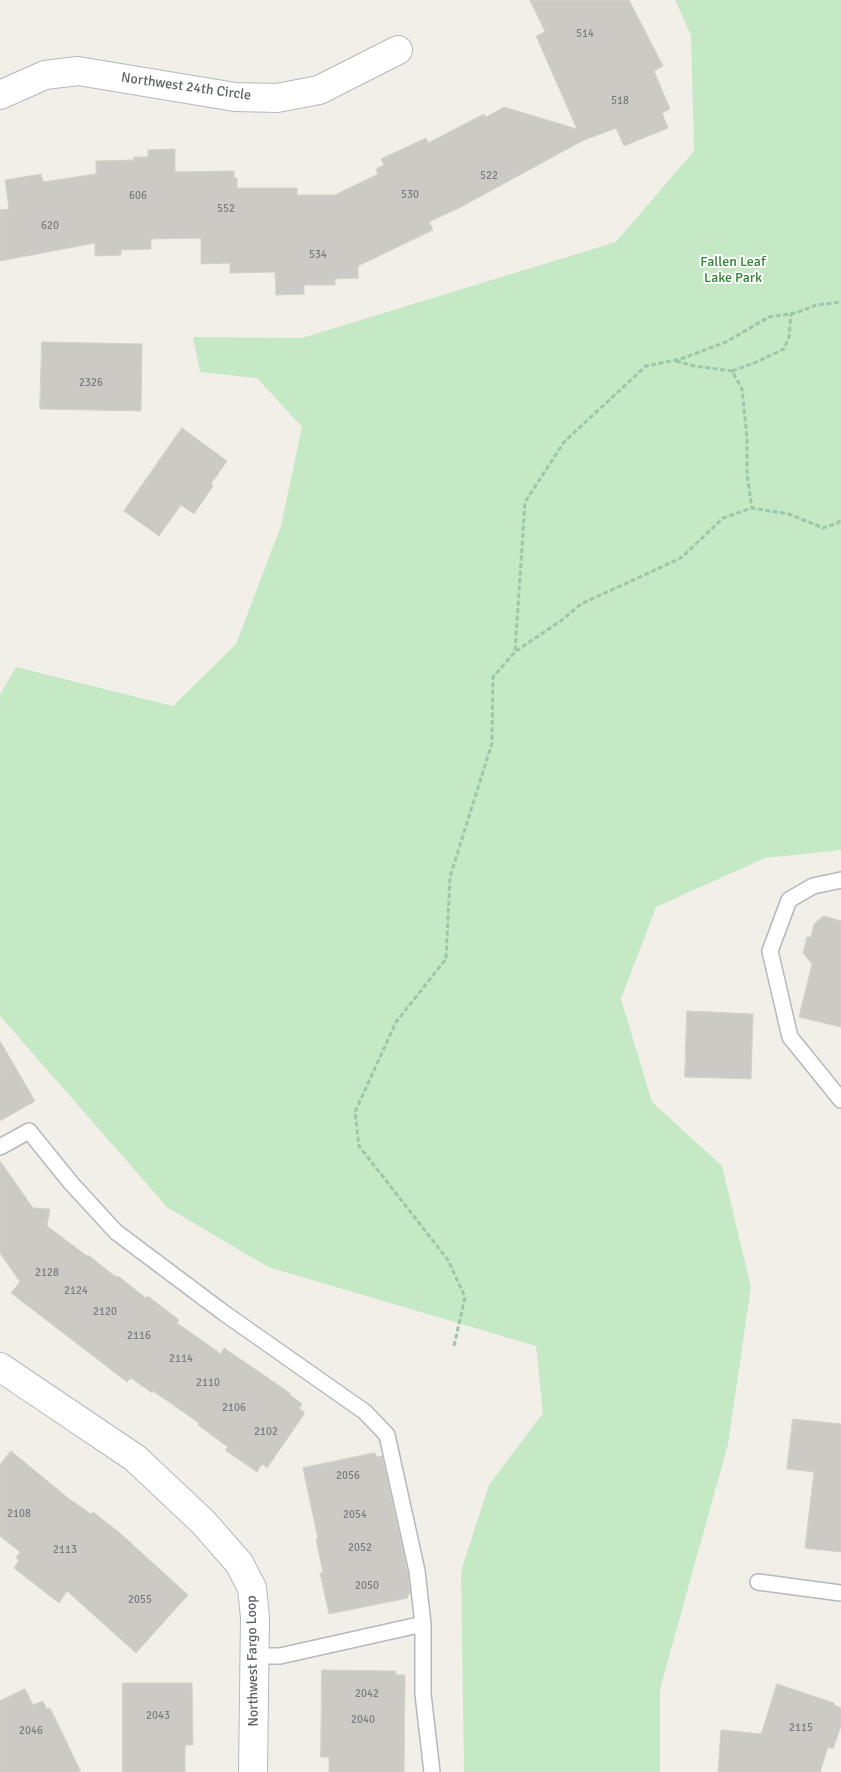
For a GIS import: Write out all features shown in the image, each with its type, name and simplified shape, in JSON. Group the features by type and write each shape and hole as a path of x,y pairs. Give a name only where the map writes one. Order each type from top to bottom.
{"street":[{"name":"Northwest 24th Circle","path":"0,96 45,75 78,71 235,96 277,98 319,90 398,50"},
{"name":"Northwest Fargo Loop","path":"0,1367 135,1458 203,1522 239,1563 252,1588 255,1618 253,1772"}],"lane":[{"path":"841,880 813,886 789,900 770,950 790,1037 841,1100"},
{"path":"0,1147 29,1131 71,1183 116,1232 224,1313 365,1412 388,1435 417,1571 423,1624 423,1694 432,1772"},
{"path":"758,1582 841,1592"},
{"path":"254,1656 280,1656 423,1624"}],"path":[{"path":"515,652 524,502 564,442 646,366 674,360 726,342 769,317 796,313 816,305 841,302"},
{"path":"674,360 694,366 732,371 754,363 784,349 789,337 791,314"},
{"path":"732,371 742,389 752,508"},
{"path":"454,1346 465,1297 448,1260 359,1146 356,1112 396,1022 446,959 450,877 492,743 493,677 515,652 562,620 581,604 681,558 723,518 752,508 789,514 822,528 838,523 841,519"}],"green space":[{"name":"Fallen Leaf Lake Park","path":"675,0 841,0 841,850 765,858 656,907 621,999 652,1102 722,1166 751,1287 728,1444 660,1689 660,1772 464,1772 461,1571 489,1485 543,1413 536,1346 268,1267 167,1207 0,1016 0,695 16,667 173,706 236,644 281,526 302,427 257,378 200,372 193,337 302,338 616,242 694,151 691,35"}],"building":[{"path":"530,0 629,0 663,66 654,71 670,109 662,113 668,128 624,146 616,128 582,141 461,207 429,222 433,230 358,266 358,278 335,279 335,285 304,285 304,294 276,295 275,272 230,273 230,263 201,264 201,238 151,239 151,249 121,250 121,255 95,256 95,243 0,261 0,210 9,209 5,180 41,174 43,182 96,174 96,161 134,160 134,157 148,157 148,150 175,149 175,172 234,171 234,178 237,178 237,188 297,188 297,195 335,195 378,174 376,169 384,165 381,159 426,138 428,143 484,114 486,117 504,107 577,129 536,36 545,32"},
{"path":"42,342 142,344 141,411 40,409"},
{"path":"182,428 227,461 194,514 181,505 159,536 124,511"},
{"path":"824,916 841,921 841,1027 799,1017 812,964 803,953 807,937 811,937 814,924"},
{"path":"687,1011 753,1014 751,1079 685,1077"},
{"path":"0,1041 35,1101 0,1121"},
{"path":"0,1161 33,1208 50,1209 47,1226 146,1298 148,1296 179,1320 177,1323 221,1354 224,1348 290,1393 302,1404 299,1408 305,1413 267,1468 262,1464 257,1472 225,1450 228,1447 198,1425 199,1423 131,1378 127,1382 11,1293 20,1282 0,1253"},
{"path":"793,1419 841,1424 841,1552 805,1548 814,1472 787,1469"},
{"path":"11,1451 68,1498 91,1514 93,1512 120,1533 188,1595 136,1653 67,1591 59,1603 14,1568 19,1560 16,1558 20,1552 0,1536 0,1465"},
{"path":"375,1453 376,1457 382,1456 408,1573 410,1594 407,1595 408,1598 329,1614 320,1573 323,1573 316,1539 318,1539 303,1468"},
{"path":"322,1670 396,1671 396,1675 405,1675 404,1772 329,1772 329,1757 321,1757"},
{"path":"123,1683 192,1683 193,1745 185,1745 185,1772 123,1772"},
{"path":"777,1684 834,1703 834,1705 841,1708 841,1726 833,1749 828,1747 820,1772 718,1772 721,1730 761,1734"},
{"path":"25,1689 33,1705 43,1701 47,1709 50,1708 81,1772 0,1772 0,1701"}]}
